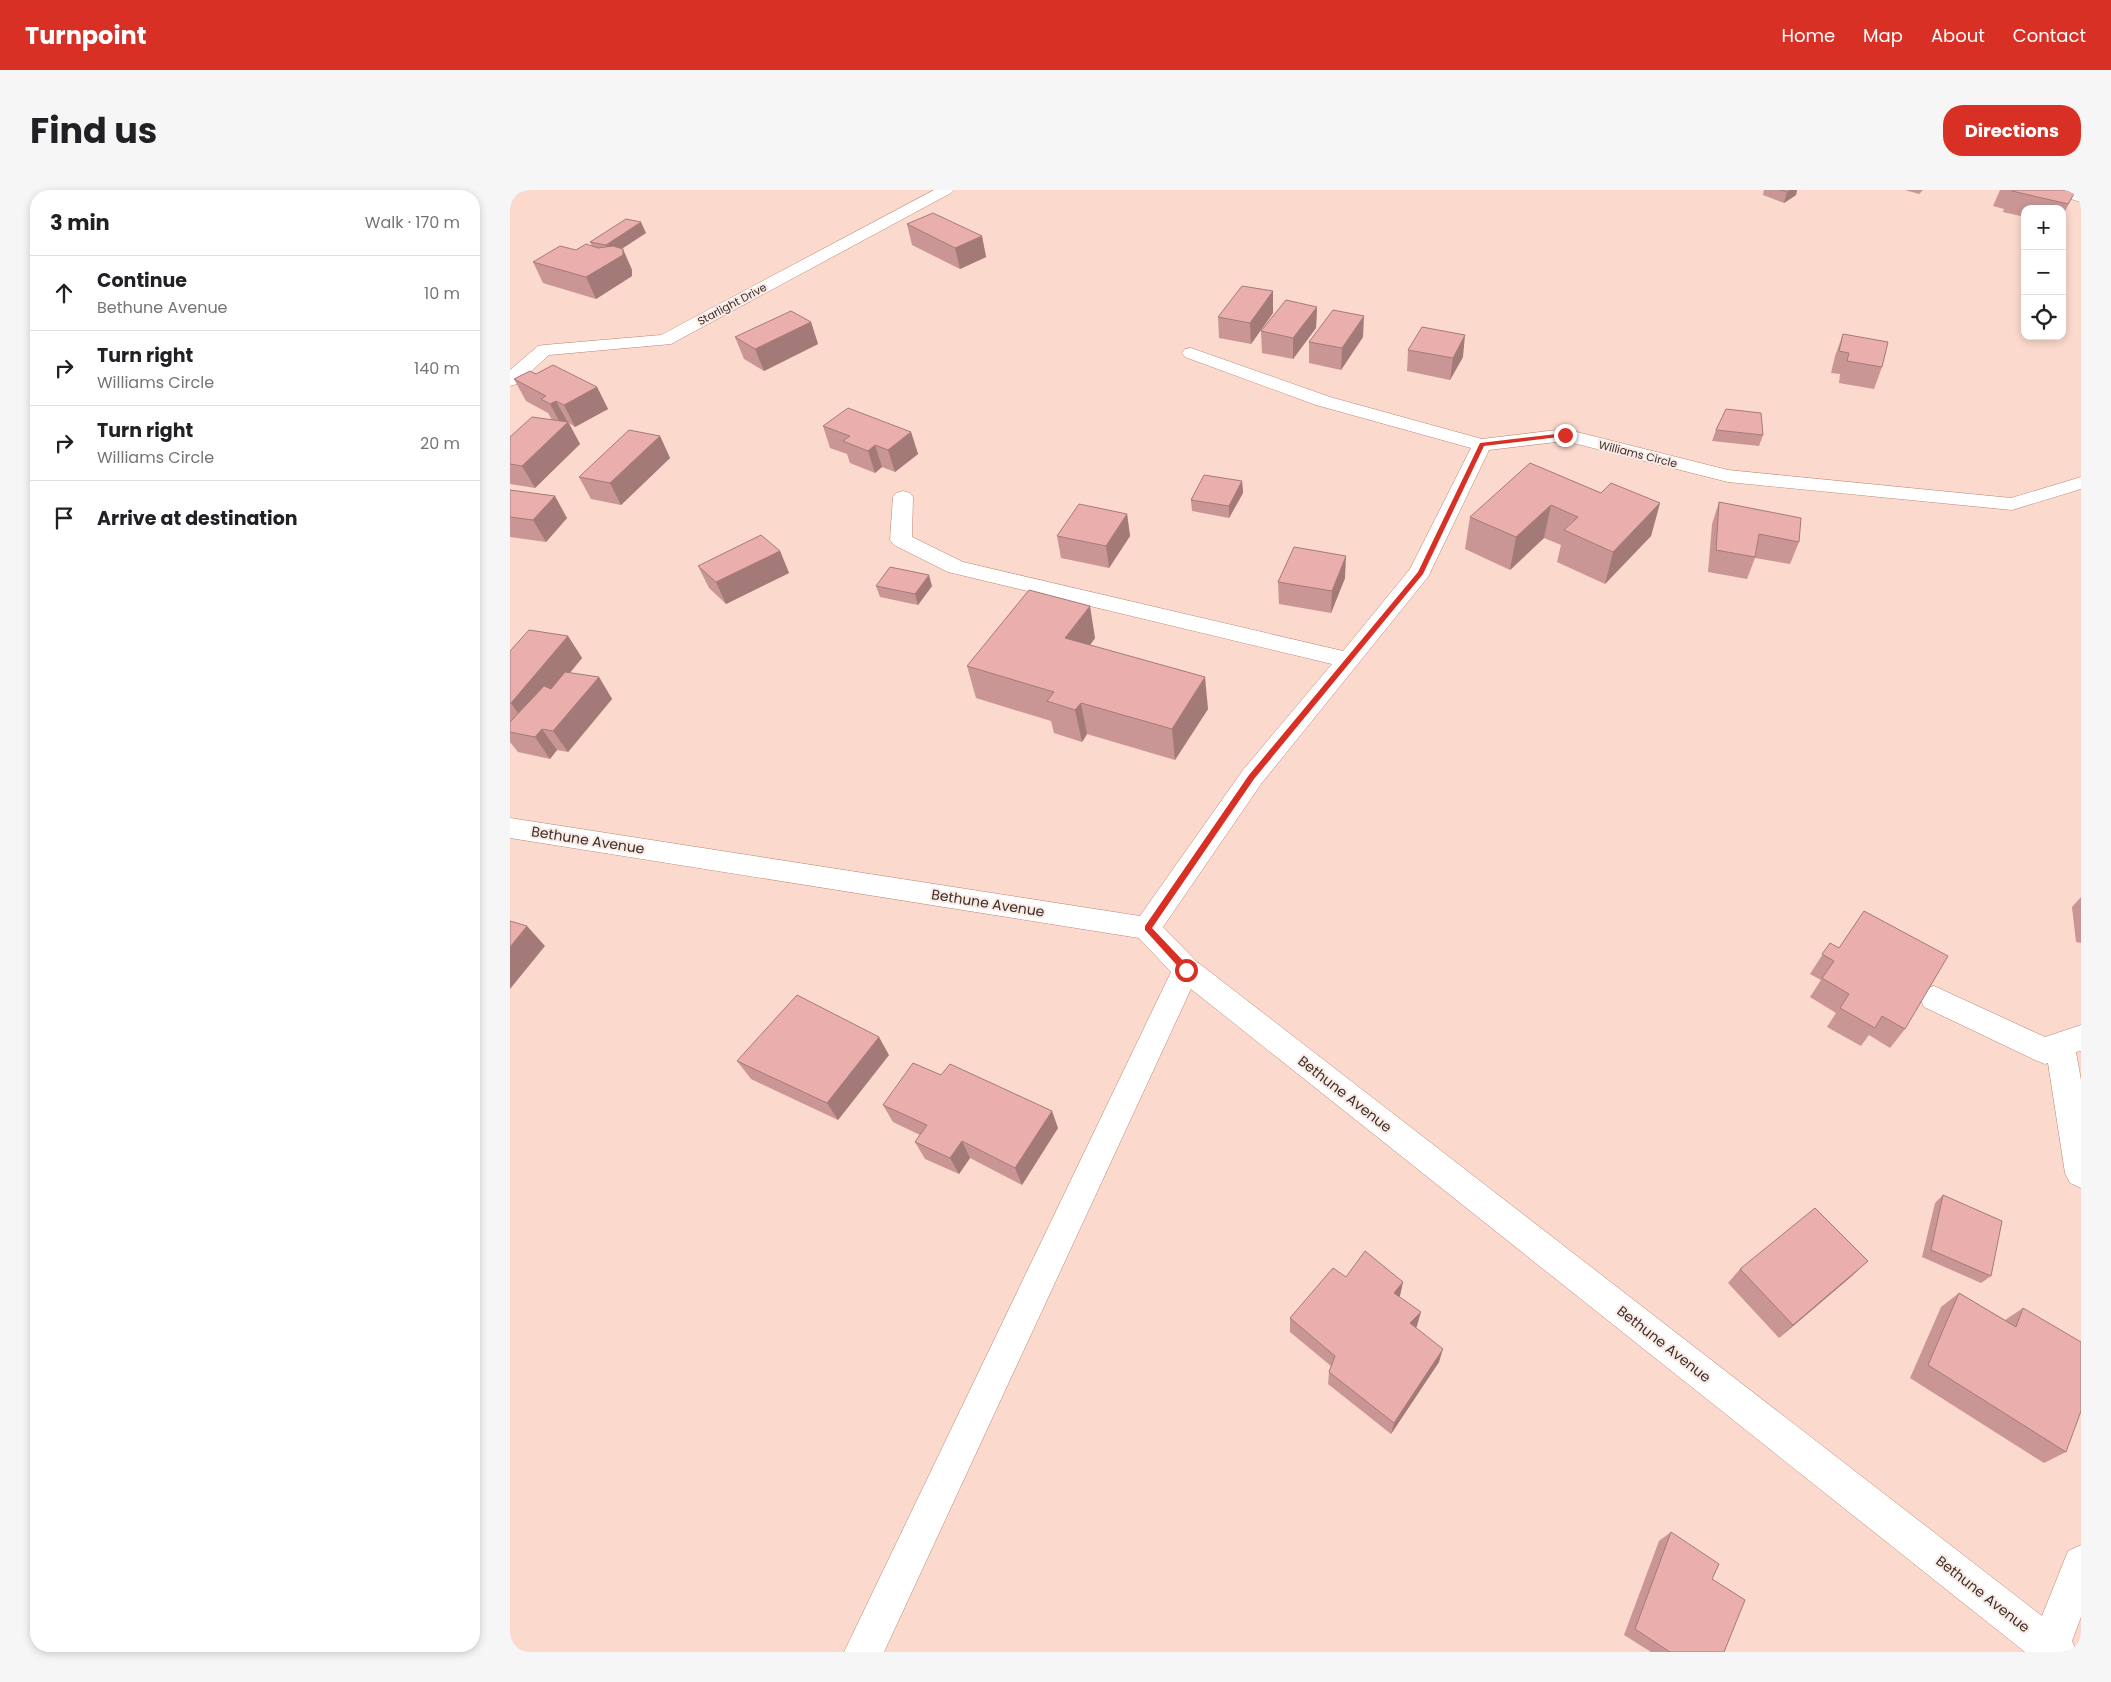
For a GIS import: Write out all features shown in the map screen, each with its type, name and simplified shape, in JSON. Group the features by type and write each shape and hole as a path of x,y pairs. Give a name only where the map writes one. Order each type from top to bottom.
{"street":[{"name":"Starlight Drive","path":"510,380 544,350 665,340 946,190"},
{"path":"2055,190 2081,198"},
{"path":"1148,928 1252,777 1420,572 1482,445 1323,401 1191,353"},
{"name":"Williams Circle","path":"1482,445 1565,435 1728,476 2012,504 2081,483"},
{"path":"903,498 901,540 956,567 1348,660"},
{"name":"Bethune Avenue","path":"510,828 1148,928 1186,970 2054,1649"},
{"path":"864,1652 1186,970"},
{"path":"1934,998 2045,1051 2071,1041 2081,1173"},
{"path":"2054,1649 2081,1564"}],"building":[{"path":"2013,190 2064,190 2075,192 2068,204"},
{"path":"933,213 982,236 955,248 907,224"},
{"path":"626,219 641,222 606,245 590,242"},
{"path":"586,244 598,248 613,246 623,249 623,255 586,277 533,262 560,246 576,250"},
{"path":"1242,286 1273,291 1250,323 1218,317"},
{"path":"1286,300 1317,307 1293,338 1261,331"},
{"path":"1333,310 1364,316 1342,348 1309,342"},
{"path":"791,311 811,322 755,349 735,337"},
{"path":"1422,327 1465,335 1453,358 1408,350"},
{"path":"1843,334 1888,342 1882,367 1847,361 1849,353 1839,351"},
{"path":"553,365 597,387 564,405 556,401 550,404 541,399 546,396 514,379 530,371 536,374"},
{"path":"848,408 911,432 888,450 875,445 868,451 843,441 850,436 823,426"},
{"path":"1726,409 1761,413 1763,435 1716,430"},
{"path":"532,417 568,422 522,466 510,464 510,437"},
{"path":"629,430 660,436 610,483 579,477"},
{"path":"1530,463 1601,493 1611,483 1660,503 1613,552 1564,530 1578,517 1551,505 1516,537 1470,517"},
{"path":"1204,475 1242,481 1229,506 1191,500"},
{"path":"510,490 555,496 533,520 510,517"},
{"path":"1719,502 1801,518 1799,542 1759,534 1755,557 1716,550"},
{"path":"1079,504 1127,514 1106,546 1057,536"},
{"path":"761,535 780,551 716,582 698,566"},
{"path":"1294,547 1346,556 1332,591 1278,582"},
{"path":"890,567 929,575 915,594 876,586"},
{"path":"1029,590 1090,606 1065,638 1205,677 1172,729 1081,703 1075,710 1047,701 1054,692 967,666"},
{"path":"529,630 568,636 510,703 510,651"},
{"path":"565,672 599,677 553,731 542,729 535,737 510,732 510,722 544,686 551,689"},
{"path":"1864,911 1948,956 1905,1029 1882,1016 1875,1028 1840,1008 1849,994 1822,978 1834,961 1822,954 1830,943 1839,948"},
{"path":"510,921 527,926 510,947"},
{"path":"797,995 879,1037 827,1103 737,1061"},
{"path":"913,1063 941,1075 950,1064 1052,1111 1015,1168 962,1141 950,1158 915,1142 927,1125 883,1105"},
{"path":"1943,1195 2002,1221 1991,1276 1931,1250"},
{"path":"1815,1208 1868,1261 1793,1325 1740,1269"},
{"path":"1365,1251 1403,1282 1394,1293 1421,1312 1410,1323 1443,1349 1394,1423 1329,1372 1335,1356 1290,1318 1333,1268 1346,1277"},
{"path":"1959,1293 2016,1327 2023,1308 2081,1342 2081,1411 2066,1452 1928,1365"},
{"path":"1671,1532 1719,1564 1712,1579 1745,1600 1724,1652 1670,1652 1635,1629"}],"route":[{"path":"1186,970 1148,928 1252,777 1420,572 1482,445 1565,435"}]}
